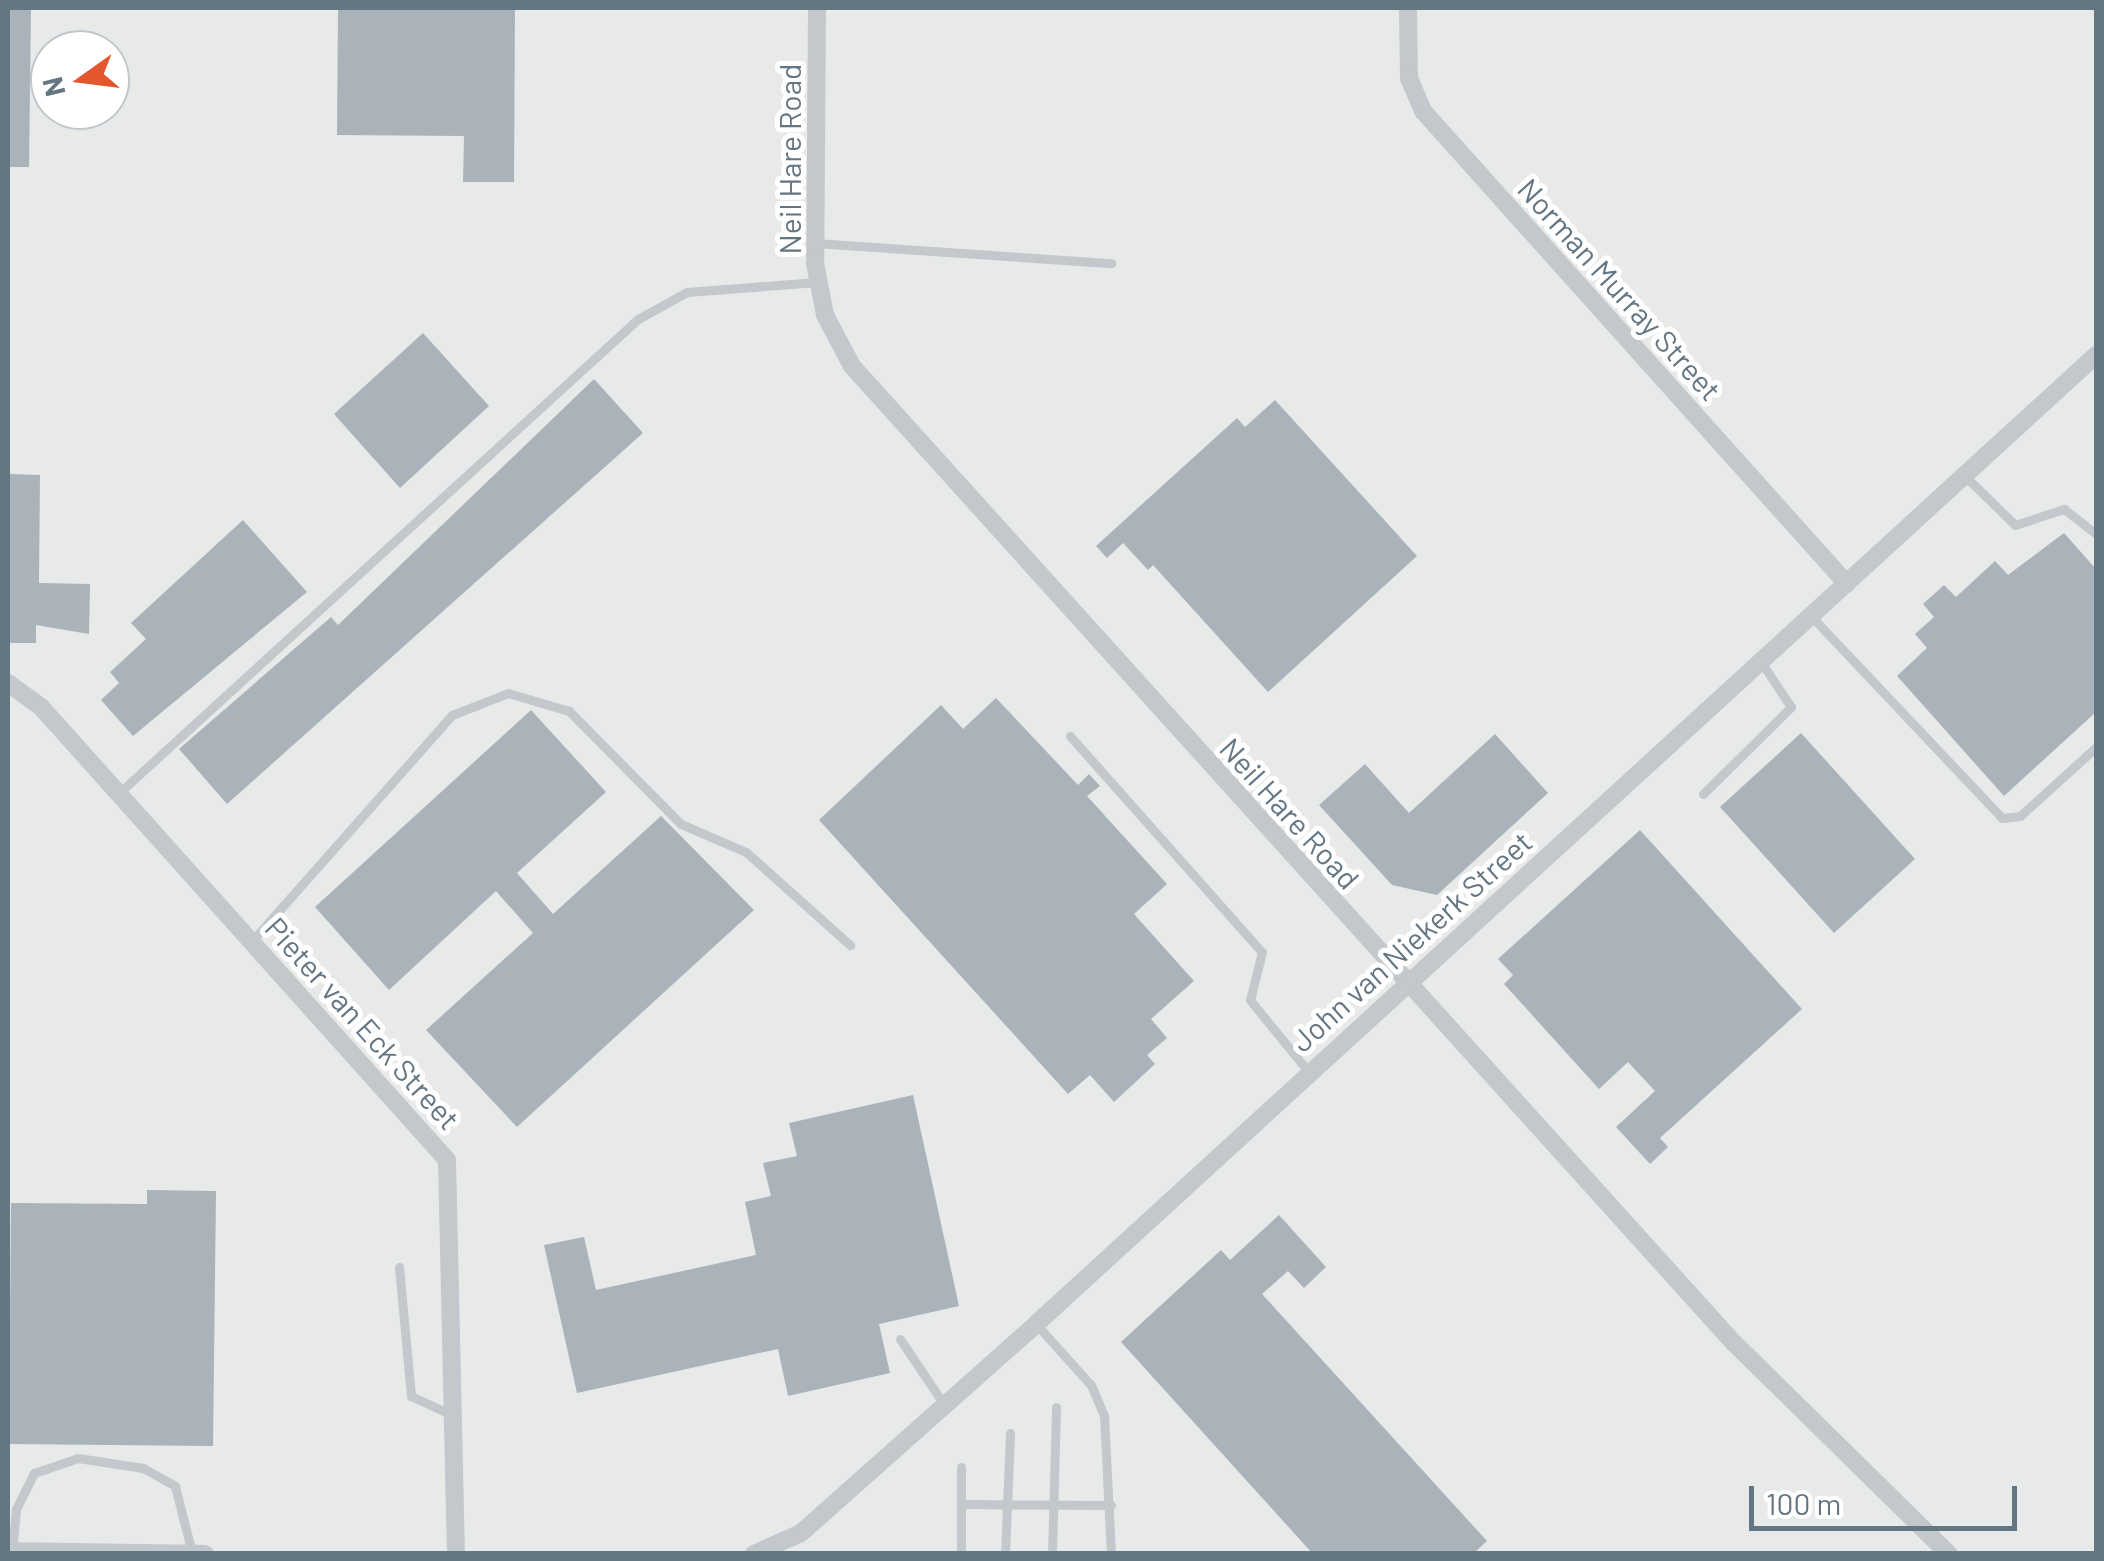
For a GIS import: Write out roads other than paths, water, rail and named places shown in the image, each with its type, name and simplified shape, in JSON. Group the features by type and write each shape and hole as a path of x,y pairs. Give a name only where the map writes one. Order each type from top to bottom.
{"street":[{"name":"Neil Hare Road","path":"817,8 818,282 852,366 1828,1443 1950,1554"},
{"name":"Norman Murray Street","path":"1408,8 1409,78 1424,111 1847,584"},
{"name":"John van Niekerk Street","path":"754,1554 801,1533 945,1406 1308,1070 2096,356"},
{"name":"Pieter van Eck Street","path":"8,682 119,793 447,1160 456,1554"},
{"path":"10,1552 206,1554"}],"lane":[{"path":"815,243 1110,263"},
{"path":"119,793 638,319 688,292 818,282"},
{"path":"1965,476 2015,525 2064,508 2096,534"},
{"path":"1811,616 2002,818 2020,816 2096,748"},
{"path":"1703,794 1790,707 1761,662"},
{"path":"252,940 452,715 508,693 569,711 681,824 746,852 850,946"},
{"path":"1070,736 1262,952 1250,1000 1308,1070"},
{"path":"399,1267 410,1396 428,1411 455,1416"},
{"path":"1036,1324 1090,1385 1104,1416 1112,1505 1111,1554"},
{"path":"900,1338 945,1406"},
{"path":"1052,1554 1056,1407"},
{"path":"1005,1554 1010,1432"},
{"path":"10,1552 16,1508 34,1472 78,1458 143,1468 175,1486 192,1553"},
{"path":"961,1467 961,1554"},
{"path":"962,1504 1112,1505"}]}
